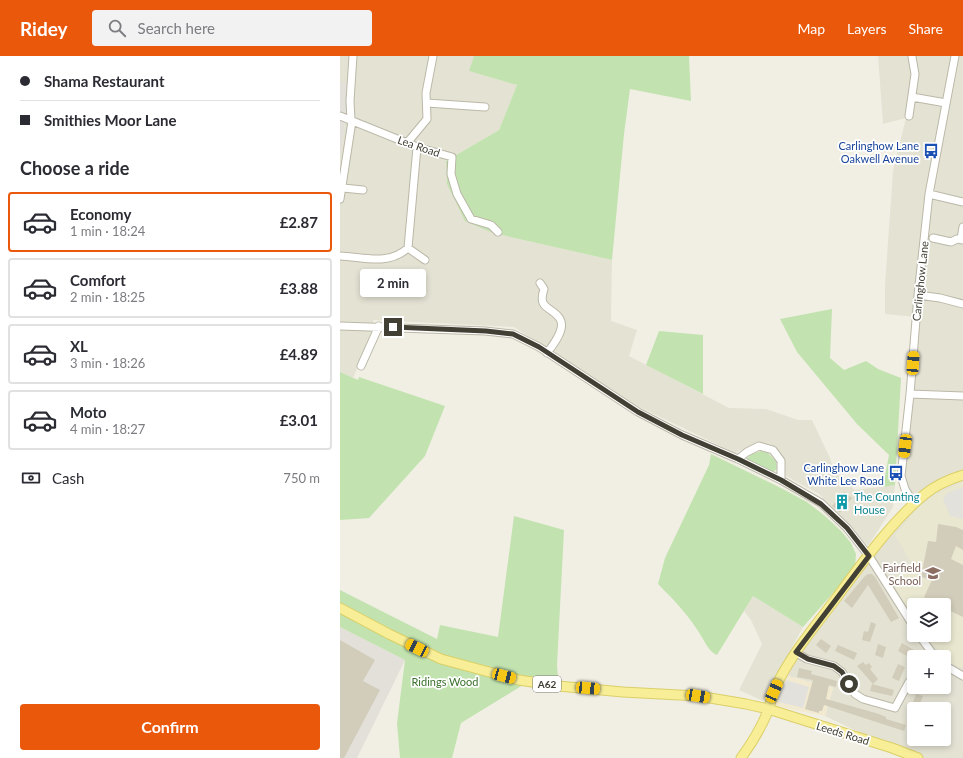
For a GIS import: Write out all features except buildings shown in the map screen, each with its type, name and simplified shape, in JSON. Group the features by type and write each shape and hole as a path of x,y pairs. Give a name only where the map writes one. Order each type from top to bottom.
{"main road":[{"path":"741,758 753,741 778,683 796,652 869,556 897,521 927,492 946,480 963,474"},
{"name":"A62","path":"340,608 389,634 442,659 519,680 558,686 698,696 768,709"},
{"name":"Leeds Road","path":"768,709 892,748 918,758"}],"street":[{"path":"340,199 343,188 351,120 350,100 353,56"},
{"path":"407,143 427,119 426,93 433,56"},
{"name":"Carlinghow Lane","path":"914,504 905,489 901,476 929,194 955,56"},
{"path":"909,116 915,74 912,57"},
{"path":"912,96 946,103"},
{"path":"426,103 485,107"},
{"name":"Lea Road","path":"340,116 417,147 452,157 451,174 457,194 471,219 491,225 498,232"},
{"path":"340,256 380,260 402,253 408,248 417,147"},
{"path":"343,188 363,190"},
{"path":"929,194 963,202"},
{"path":"933,238 951,242 957,239 962,239 963,226"},
{"path":"408,248 426,260"},
{"path":"540,283 544,289 542,300 545,306 560,318 562,324 559,336 547,353"},
{"path":"918,295 940,298 963,304"},
{"path":"340,326 379,326 486,331 513,334 547,353 638,412 682,435 738,459 781,480 821,504 847,528 869,556 907,616"},
{"path":"361,366 379,326"},
{"path":"910,394 963,396"},
{"path":"738,459 747,452 759,446 773,450 781,461 781,480"},
{"path":"924,642 931,650"},
{"path":"796,652 808,659 834,666 842,672 855,694 863,699 894,711 907,686"},
{"path":"951,669 963,676"}],"shaded area":[{"path":"340,56 474,56 470,71 517,85 499,130 446,161 493,233 612,260 611,321 637,330 629,356 729,408 766,409 798,420 812,420 830,458 834,471 855,490 895,485 893,507 868,546 819,494 786,476 781,454 772,445 758,442 735,453 629,402 514,327 373,320 374,330 353,378 340,372 340,160 346,115 347,83 340,82"},
{"path":"878,56 963,56 963,758 918,758 892,748 825,716 833,688 788,676 795,652 914,504 901,476 916,317 885,314 885,285 893,171 906,118 883,124"},
{"path":"340,82 347,82 346,115 340,160"},
{"name":"Fairfield School","path":"963,481 963,668 951,663 951,650 938,650 931,642 951,642 951,598 907,598 907,607 891,580 913,566 895,535 917,508 934,495"},
{"path":"963,487 963,519 950,516 943,499 947,493"},
{"path":"753,596 803,627 763,701 739,690 762,644 751,620 744,611"},
{"path":"340,627 405,660 357,758 340,758"},
{"path":"788,676 833,688 825,716 775,706 779,688"},
{"path":"786,680 809,687 803,708 779,702 779,697"}],"green space":[{"path":"474,56 689,56 691,101 630,89 624,134 612,260 493,233 465,221 447,184 446,161 499,130 517,85 469,71"},
{"path":"832,309 830,358 844,370 866,361 878,369 901,378 895,485 883,487 889,455 857,424 797,352 780,319"},
{"path":"659,331 703,335 703,394 646,365"},
{"path":"340,372 358,380 359,377 445,406 425,456 369,518 340,520"},
{"path":"761,451 767,452 776,461 777,468 774,472 745,460 752,454"},
{"path":"711,454 807,502 841,531 851,543 856,554 855,568 803,627 753,596 717,655 712,652 682,610 658,584 665,558 709,465"},
{"name":"Ridings Wood","path":"514,516 564,530 557,665 558,679 536,677 461,723 452,758 400,758 397,723 405,660 340,627 340,590 437,639 440,625 498,637"}],"place":[{"name":"Carlinghow Lane Oakwell Avenue","path":"931,151"},
{"name":"Carlinghow Lane White Lee Road","path":"896,473"},
{"name":"The Counting House","path":"842,502"},
{"name":"Fairfield School","path":"933,573"}],"route":[{"path":"393,327 486,331 513,334 539,347 638,412 682,435 738,459 781,480 821,504 847,528 869,556 796,652 808,659 834,666 842,672 849,684"}]}
